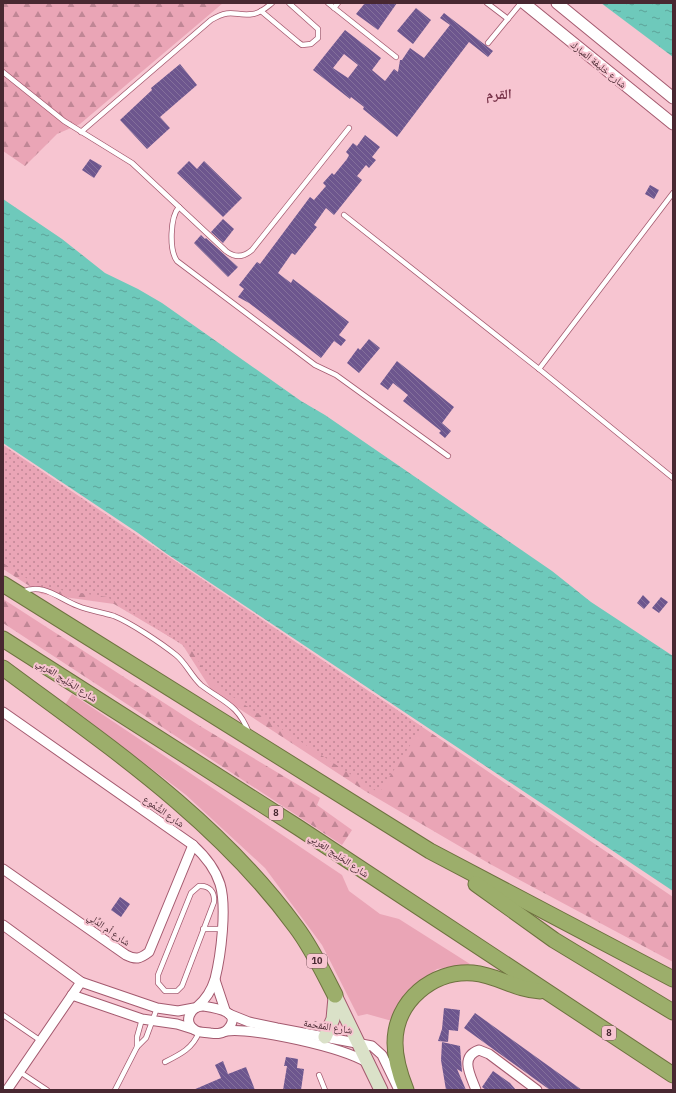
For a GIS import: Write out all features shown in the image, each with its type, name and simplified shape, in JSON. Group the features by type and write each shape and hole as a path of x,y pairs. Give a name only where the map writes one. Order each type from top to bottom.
{"highway":[{"path":"3,584 430,851 554,940 673,1012"},
{"name":"شارع الخَلِيج العَربِي","path":"3,639 300,828 545,992 673,1075"},
{"name":"10","path":"3,668 161,786 212,831 250,869 297,928 320,965 335,995"},
{"path":"430,851 673,978"},
{"path":"406,1090 396,1061 395,1043 397,1026 404,1009 415,994 430,983 447,976 465,973 483,974 521,988 545,992"}],"main road":[{"path":"325,1037 333,1019 335,995"},
{"name":"10","path":"335,995 381,1090"}],"street":[{"name":"شارع خليفة المبارك","path":"524,3 673,124"},
{"name":"شارع خليفة المبارك","path":"557,3 673,98"},
{"name":"شارع الشُّمُوع","path":"3,712 193,845 212,866 220,884 224,906 222,929 215,980 207,995 195,1008"},
{"name":"شارع أم الدِّلِي","path":"3,869 126,955 134,959 141,958 148,952 193,845"},
{"path":"3,925 81,982 156,1008 178,1011 204,1006 227,1012 231,1023 226,1031 217,1034 196,1030 183,1025 152,1022 72,995"},
{"name":"شارع الشُّمُوع","path":"215,980 227,1012"},
{"path":"7,1090 81,982"},
{"path":"123,1012 127,1006 127,998"},
{"path":"195,1008 190,1014 189,1020 196,1030"},
{"name":"شارع المَقحَمة","path":"227,1012 249,1022 358,1042 372,1046 382,1055 399,1090"},
{"name":"شارع المَقحَمة","path":"226,1031 252,1032 333,1048 352,1055 369,1064"},
{"path":"476,1090 467,1062 469,1056 479,1050 490,1054 537,1090"}],"lane":[{"path":"81,132 211,20 221,14 233,12 247,14 261,11 272,3"},
{"path":"261,11 302,45 311,44 318,38 318,29 288,3"},
{"path":"328,3 396,57"},
{"path":"334,8 338,3"},
{"path":"487,3 508,19"},
{"path":"488,43 521,3"},
{"path":"3,72 64,121 132,163 226,251 234,256 244,256 252,250 348,128"},
{"path":"539,369 673,193"},
{"path":"179,207 174,215 172,244 172,253 177,261 315,365 336,374 448,456"},
{"path":"344,215 539,369 673,478"},
{"path":"18,594 32,588 42,589 80,607 124,620 175,654 199,683 231,705 246,724 251,738"},
{"path":"208,888 220,884"},
{"path":"199,886 208,888 213,892 214,898 182,986 173,992 162,989 158,983 158,976 191,892 199,886"},
{"path":"203,929 222,929"},
{"path":"115,1090 137,1047 146,1038 156,1008"},
{"path":"3,1015 41,1041"},
{"path":"137,1047 137,1037 142,1019"},
{"path":"165,1062 188,1049 194,1043 196,1030"},
{"path":"20,1072 47,1090"},
{"path":"319,1075 325,1090"}],"green space":[{"path":"3,3 223,3 80,124 57,134 25,166 3,151"},
{"path":"3,445 422,727 379,793 213,684 192,651 107,597 40,587 3,563"},
{"path":"3,447 137,542 390,705 673,897 673,962 490,864 365,791 212,691 182,644 114,604 42,594 3,569"},
{"path":"3,599 200,726 320,798 317,805 352,830 342,845 3,623"},
{"path":"72,694 342,875 349,891 380,914 399,919 470,964 437,969 410,988 392,1021 367,1014 358,1016 322,945 265,868 186,795 84,717 65,705"}],"water":[{"path":"601,3 673,3 673,57"},
{"path":"3,199 62,239 105,273 138,289 162,303 301,401 325,415 552,571 591,602 673,656 673,891 3,443"}],"building":[{"path":"365,3 397,3 378,30 356,14"},
{"path":"416,8 431,20 413,44 397,31"},
{"path":"444,13 493,51 488,57 469,42 397,137 363,109 364,107 351,97 350,99 313,70 345,30 381,58 372,70 385,81 394,69 398,72 400,60 402,60 410,48 424,58 450,25 440,18","holes":["344,54 358,65 348,78 333,68"]},
{"path":"180,64 197,85 160,117 170,128 147,149 120,120 152,90 151,88"},
{"path":"365,135 380,147 372,157 376,160 369,168 366,165 357,176 362,180 334,215 326,208 314,225 317,227 295,255 292,253 278,273 291,283 293,279 349,322 339,335 346,340 341,346 334,341 321,358 249,303 238,297 244,289 239,285 257,262 260,264 310,197 314,200 326,186 323,183 332,173 334,175 347,159 349,155 346,152 353,143 357,146"},
{"path":"90,159 102,166 94,178 82,170"},
{"path":"189,161 197,169 204,161 242,198 223,217 177,173"},
{"path":"650,185 659,190 654,199 645,194"},
{"path":"223,219 234,229 223,243 211,232"},
{"path":"201,235 238,267 228,277 194,243"},
{"path":"369,339 380,348 359,373 347,363 358,348 360,350"},
{"path":"397,361 454,407 442,423 451,431 445,438 439,433 441,431 403,401 408,395 393,383 388,390 380,384"},
{"path":"643,595 650,602 644,609 637,603"},
{"path":"661,597 668,602 659,613 652,608"},
{"path":"120,897 130,904 121,917 111,910"},
{"path":"444,1008 460,1010 458,1031 449,1030 448,1042 438,1041 442,1029"},
{"path":"475,1013 582,1090 550,1090 464,1028"},
{"path":"442,1042 460,1046 462,1072 457,1069 466,1090 446,1090 441,1060"},
{"path":"286,1057 298,1059 297,1068 304,1069 301,1090 283,1090 287,1066 284,1066"},
{"path":"223,1061 228,1074 246,1067 255,1090 193,1090 221,1078 215,1065"},
{"path":"493,1071 510,1083 516,1090 486,1090 482,1087"}],"district":[{"name":"القرم","path":"499,94"}]}
